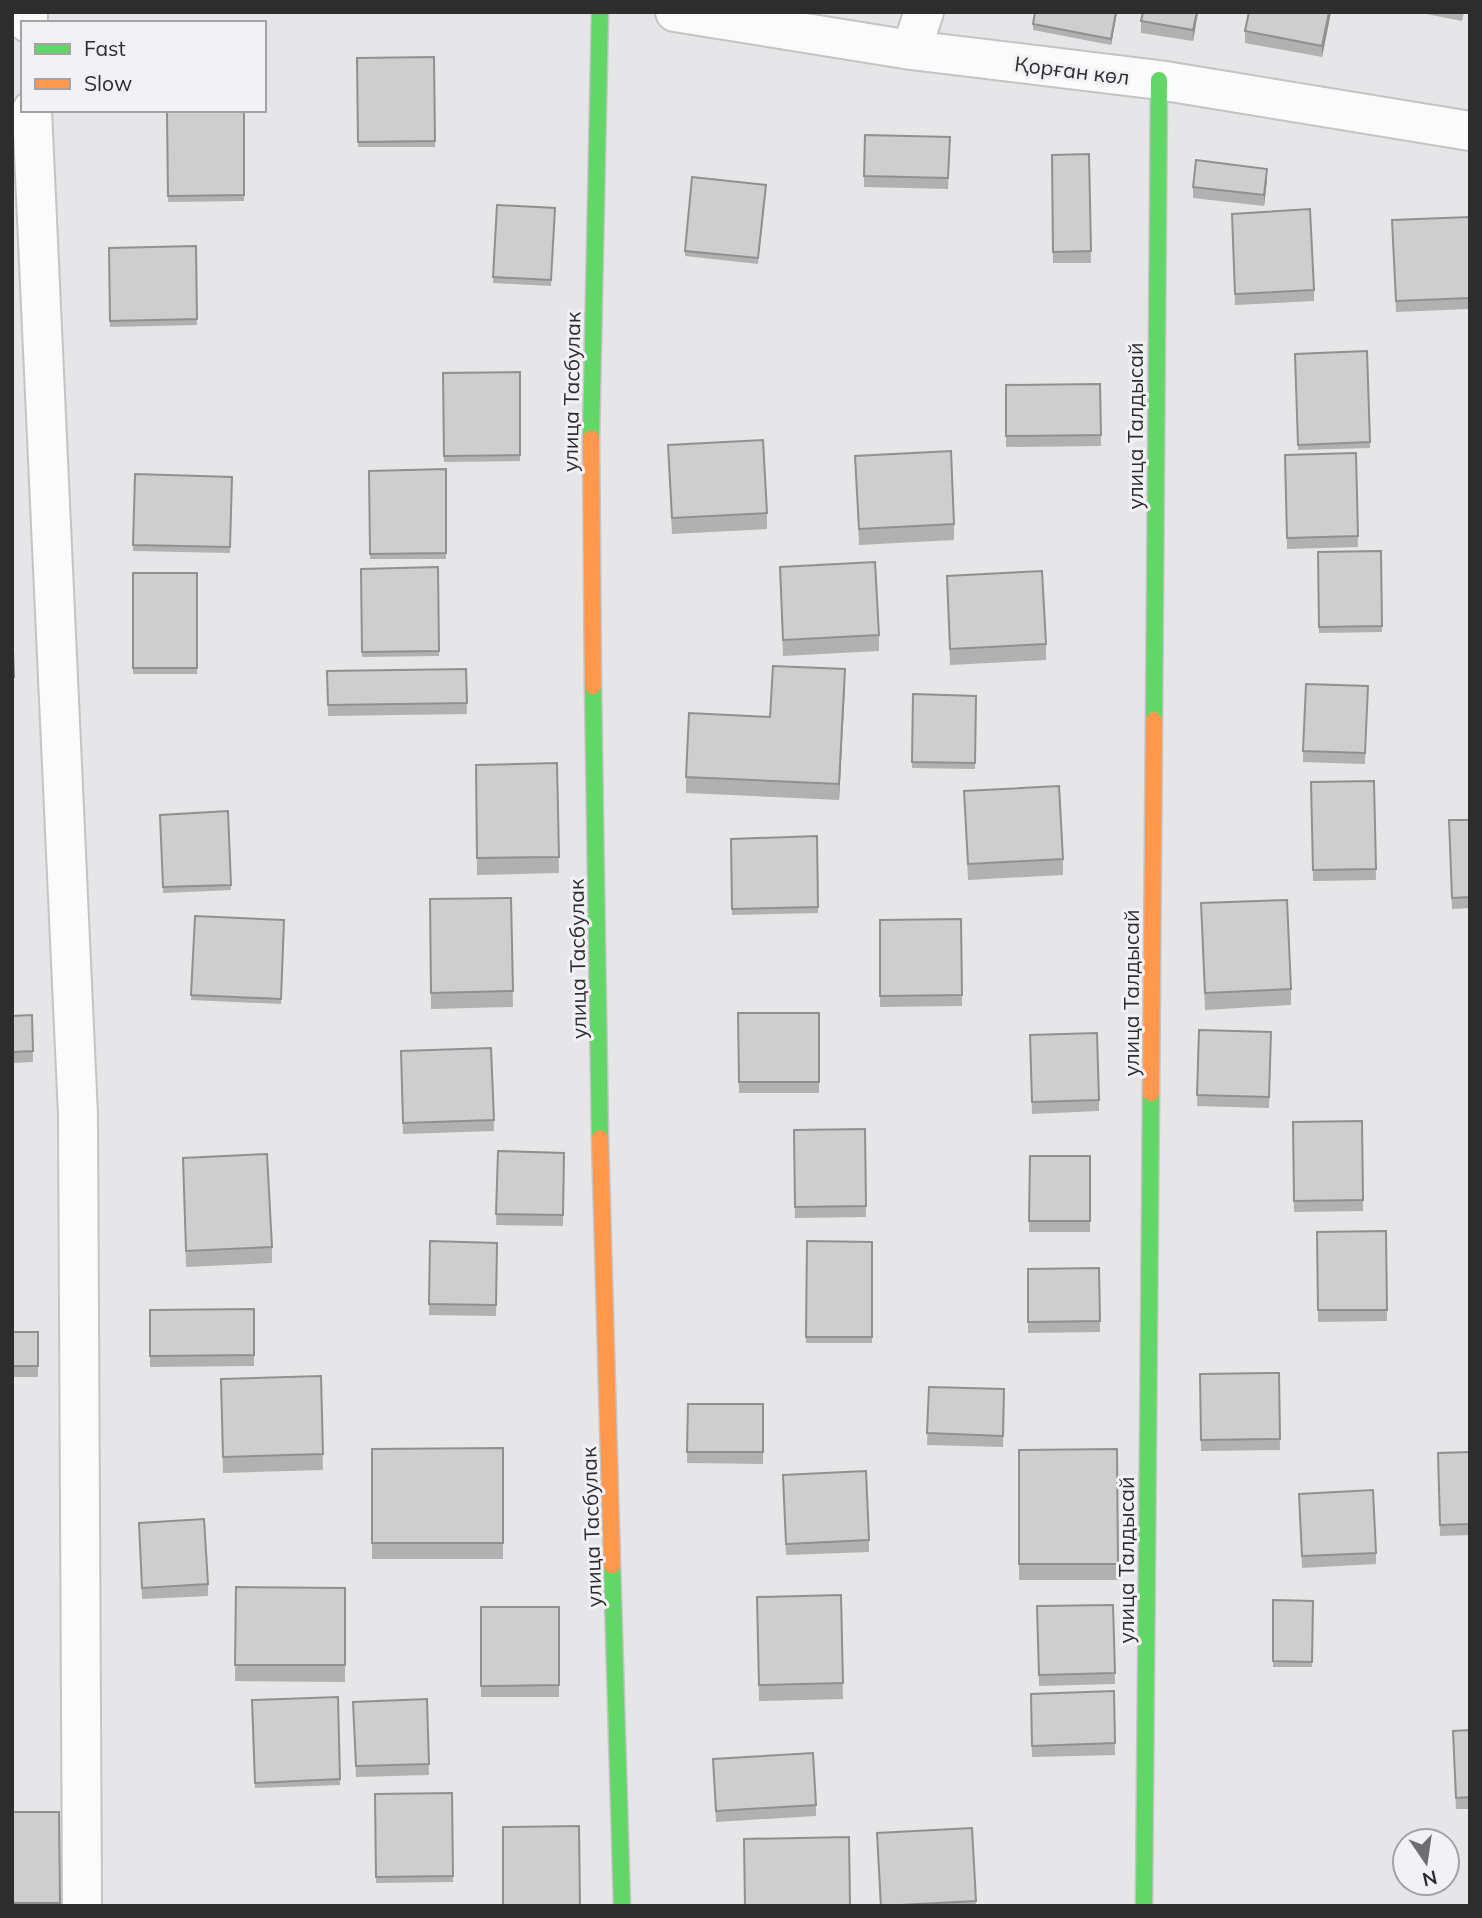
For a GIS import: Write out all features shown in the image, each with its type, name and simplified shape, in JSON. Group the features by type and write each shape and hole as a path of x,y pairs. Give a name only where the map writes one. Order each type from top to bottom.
{"street":[{"name":"улица Тасбулак","path":"600,12 590,491 600,1126 622,1906"},
{"name":"Қорған көл","path":"675,12 911,50 1159,80 1470,131"},
{"path":"911,50 924,12"},
{"name":"улица Талдысай","path":"1144,1906 1159,80"},
{"path":"32,112 78,1115 82,1906"}],"building":[{"path":"1035,12 1116,12 1111,39 1033,24"},
{"path":"1143,12 1197,12 1193,30 1141,21"},
{"path":"1249,12 1329,12 1322,46 1245,31"},
{"path":"434,57 435,141 358,142 357,58"},
{"path":"167,112 244,112 244,195 168,196"},
{"path":"865,135 950,137 948,178 864,176"},
{"path":"1089,154 1091,251 1053,252 1052,155"},
{"path":"1196,160 1267,169 1264,195 1193,187"},
{"path":"692,177 766,185 758,258 685,251"},
{"path":"497,205 555,208 551,280 493,277"},
{"path":"1310,209 1314,290 1235,294 1232,214"},
{"path":"1470,217 1470,298 1396,301 1392,220"},
{"path":"196,246 197,319 110,321 109,248"},
{"path":"1367,351 1370,442 1298,445 1295,354"},
{"path":"520,372 520,455 444,456 443,373"},
{"path":"1100,384 1101,435 1006,436 1006,385"},
{"path":"763,440 767,513 672,518 668,445"},
{"path":"951,451 954,524 859,529 855,456"},
{"path":"1356,453 1358,536 1287,538 1285,455"},
{"path":"446,469 446,553 370,554 369,471"},
{"path":"135,474 232,477 230,547 133,545"},
{"path":"1381,551 1382,626 1319,627 1318,552"},
{"path":"875,562 879,635 783,640 780,567"},
{"path":"438,567 439,651 362,652 361,569"},
{"path":"1042,571 1046,644 950,649 947,576"},
{"path":"133,573 197,573 197,668 133,668"},
{"path":"12,623 14,677 12,677"},
{"path":"773,666 845,669 839,784 686,777 689,713 770,717"},
{"path":"466,669 467,703 328,705 327,671"},
{"path":"1306,684 1368,686 1365,753 1303,751"},
{"path":"913,694 976,696 975,763 912,762"},
{"path":"557,763 559,857 477,858 476,765"},
{"path":"1374,781 1376,869 1313,870 1311,782"},
{"path":"1059,786 1063,859 968,864 964,791"},
{"path":"228,811 231,885 163,887 160,815"},
{"path":"1449,820 1470,820 1470,897 1452,898"},
{"path":"817,836 818,907 732,909 731,839"},
{"path":"511,898 513,991 431,993 430,899"},
{"path":"1287,900 1291,989 1205,993 1201,903"},
{"path":"195,916 284,920 281,999 191,995"},
{"path":"961,919 962,995 880,996 880,920"},
{"path":"738,1013 819,1013 819,1082 739,1082"},
{"path":"32,1015 33,1051 12,1052 12,1016"},
{"path":"1199,1030 1271,1032 1269,1097 1197,1095"},
{"path":"1097,1033 1099,1100 1032,1102 1030,1035"},
{"path":"491,1048 494,1120 403,1123 401,1051"},
{"path":"1362,1121 1363,1200 1294,1201 1293,1122"},
{"path":"865,1129 866,1206 795,1207 794,1130"},
{"path":"498,1151 564,1153 563,1215 496,1214"},
{"path":"267,1154 272,1247 186,1251 183,1158"},
{"path":"1030,1156 1090,1156 1090,1221 1029,1221"},
{"path":"1386,1231 1387,1310 1318,1310 1317,1232"},
{"path":"430,1241 497,1243 496,1305 429,1304"},
{"path":"807,1241 872,1242 872,1337 806,1337"},
{"path":"1099,1268 1100,1321 1028,1322 1028,1269"},
{"path":"254,1309 254,1355 150,1356 150,1310"},
{"path":"12,1332 38,1332 38,1366 12,1366"},
{"path":"1279,1373 1280,1439 1201,1440 1200,1374"},
{"path":"321,1376 323,1454 223,1457 221,1379"},
{"path":"929,1387 1004,1389 1003,1436 927,1433"},
{"path":"688,1404 763,1404 763,1452 687,1452"},
{"path":"503,1448 503,1543 372,1543 372,1449"},
{"path":"1117,1449 1118,1564 1019,1564 1019,1450"},
{"path":"1470,1452 1470,1524 1440,1525 1438,1453"},
{"path":"866,1471 869,1540 786,1544 783,1475"},
{"path":"1373,1490 1376,1553 1302,1556 1299,1494"},
{"path":"204,1519 208,1584 142,1588 139,1523"},
{"path":"236,1587 345,1588 345,1665 235,1665"},
{"path":"841,1595 843,1683 759,1685 757,1597"},
{"path":"1273,1600 1313,1601 1312,1662 1273,1661"},
{"path":"1113,1605 1115,1673 1039,1675 1037,1606"},
{"path":"481,1607 559,1607 559,1685 481,1686"},
{"path":"1114,1691 1115,1743 1032,1746 1031,1694"},
{"path":"338,1697 340,1779 255,1783 252,1700"},
{"path":"427,1699 429,1764 356,1766 353,1702"},
{"path":"1470,1730 1470,1797 1456,1798 1453,1731"},
{"path":"813,1753 816,1805 716,1811 713,1759"},
{"path":"452,1793 453,1876 376,1877 375,1794"},
{"path":"12,1812 59,1812 60,1903 12,1903"},
{"path":"579,1826 580,1906 503,1906 503,1827"},
{"path":"972,1828 976,1901 881,1906 877,1833"},
{"path":"849,1837 850,1906 745,1906 744,1839"}],"traffic: fast":[{"path":"591,438 600,12"},
{"path":"1154,720 1159,80"},
{"path":"593,686 600,1138"},
{"path":"1144,1906 1151,1093"},
{"path":"612,1565 622,1906"}],"traffic: slow":[{"path":"591,438 593,686"},
{"path":"1151,1093 1154,720"},
{"path":"600,1138 612,1565"}]}
